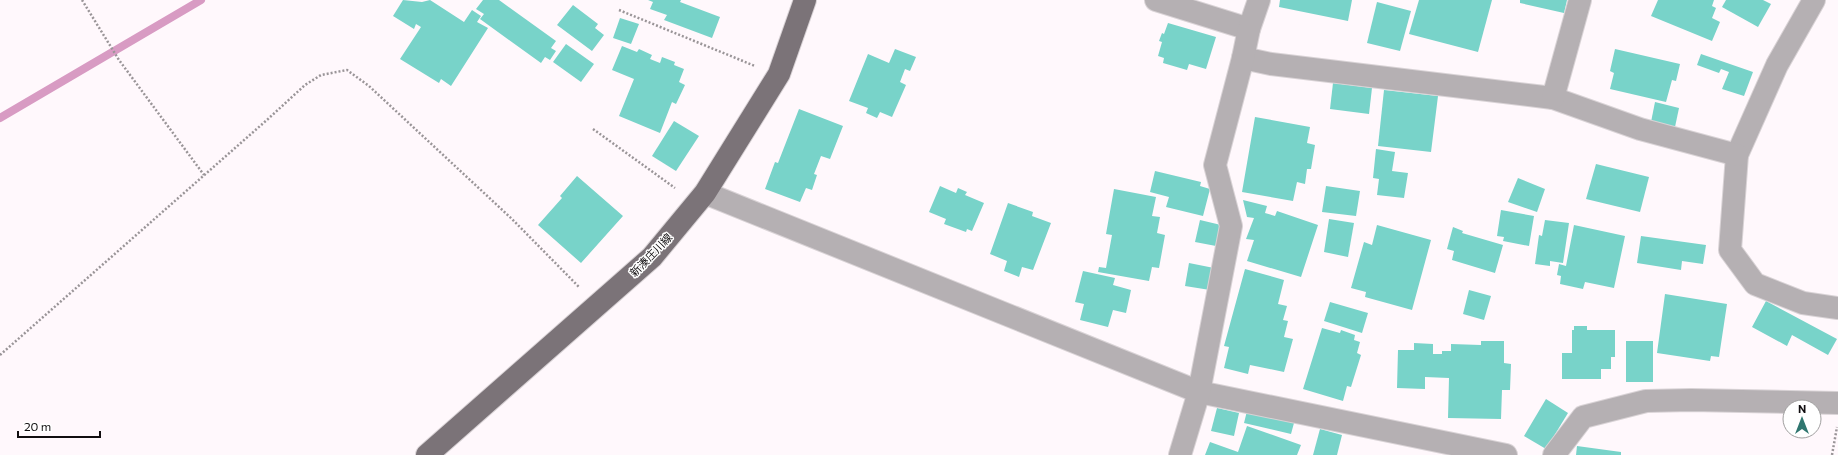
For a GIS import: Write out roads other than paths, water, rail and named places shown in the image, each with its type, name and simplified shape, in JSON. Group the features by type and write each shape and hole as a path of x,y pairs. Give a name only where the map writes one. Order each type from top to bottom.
{"main road":[{"name":"新湊庄川線","path":"427,455 652,257 706,193 779,74 805,0"}],"street":[{"path":"1156,0 1249,28"},
{"path":"1180,455 1199,392 1231,226 1215,165 1243,58 1249,28 1259,0"},
{"path":"1553,98 1580,0"},
{"path":"1814,0 1777,66 1737,155 1730,250 1755,284 1803,303 1838,308"},
{"path":"1243,58 1271,64 1553,98 1640,129 1737,155"},
{"path":"706,193 1199,392 1506,455"},
{"path":"1554,455 1583,417 1646,401 1691,400 1838,403"}],"waterway":[{"path":"0,118 201,0"}]}
